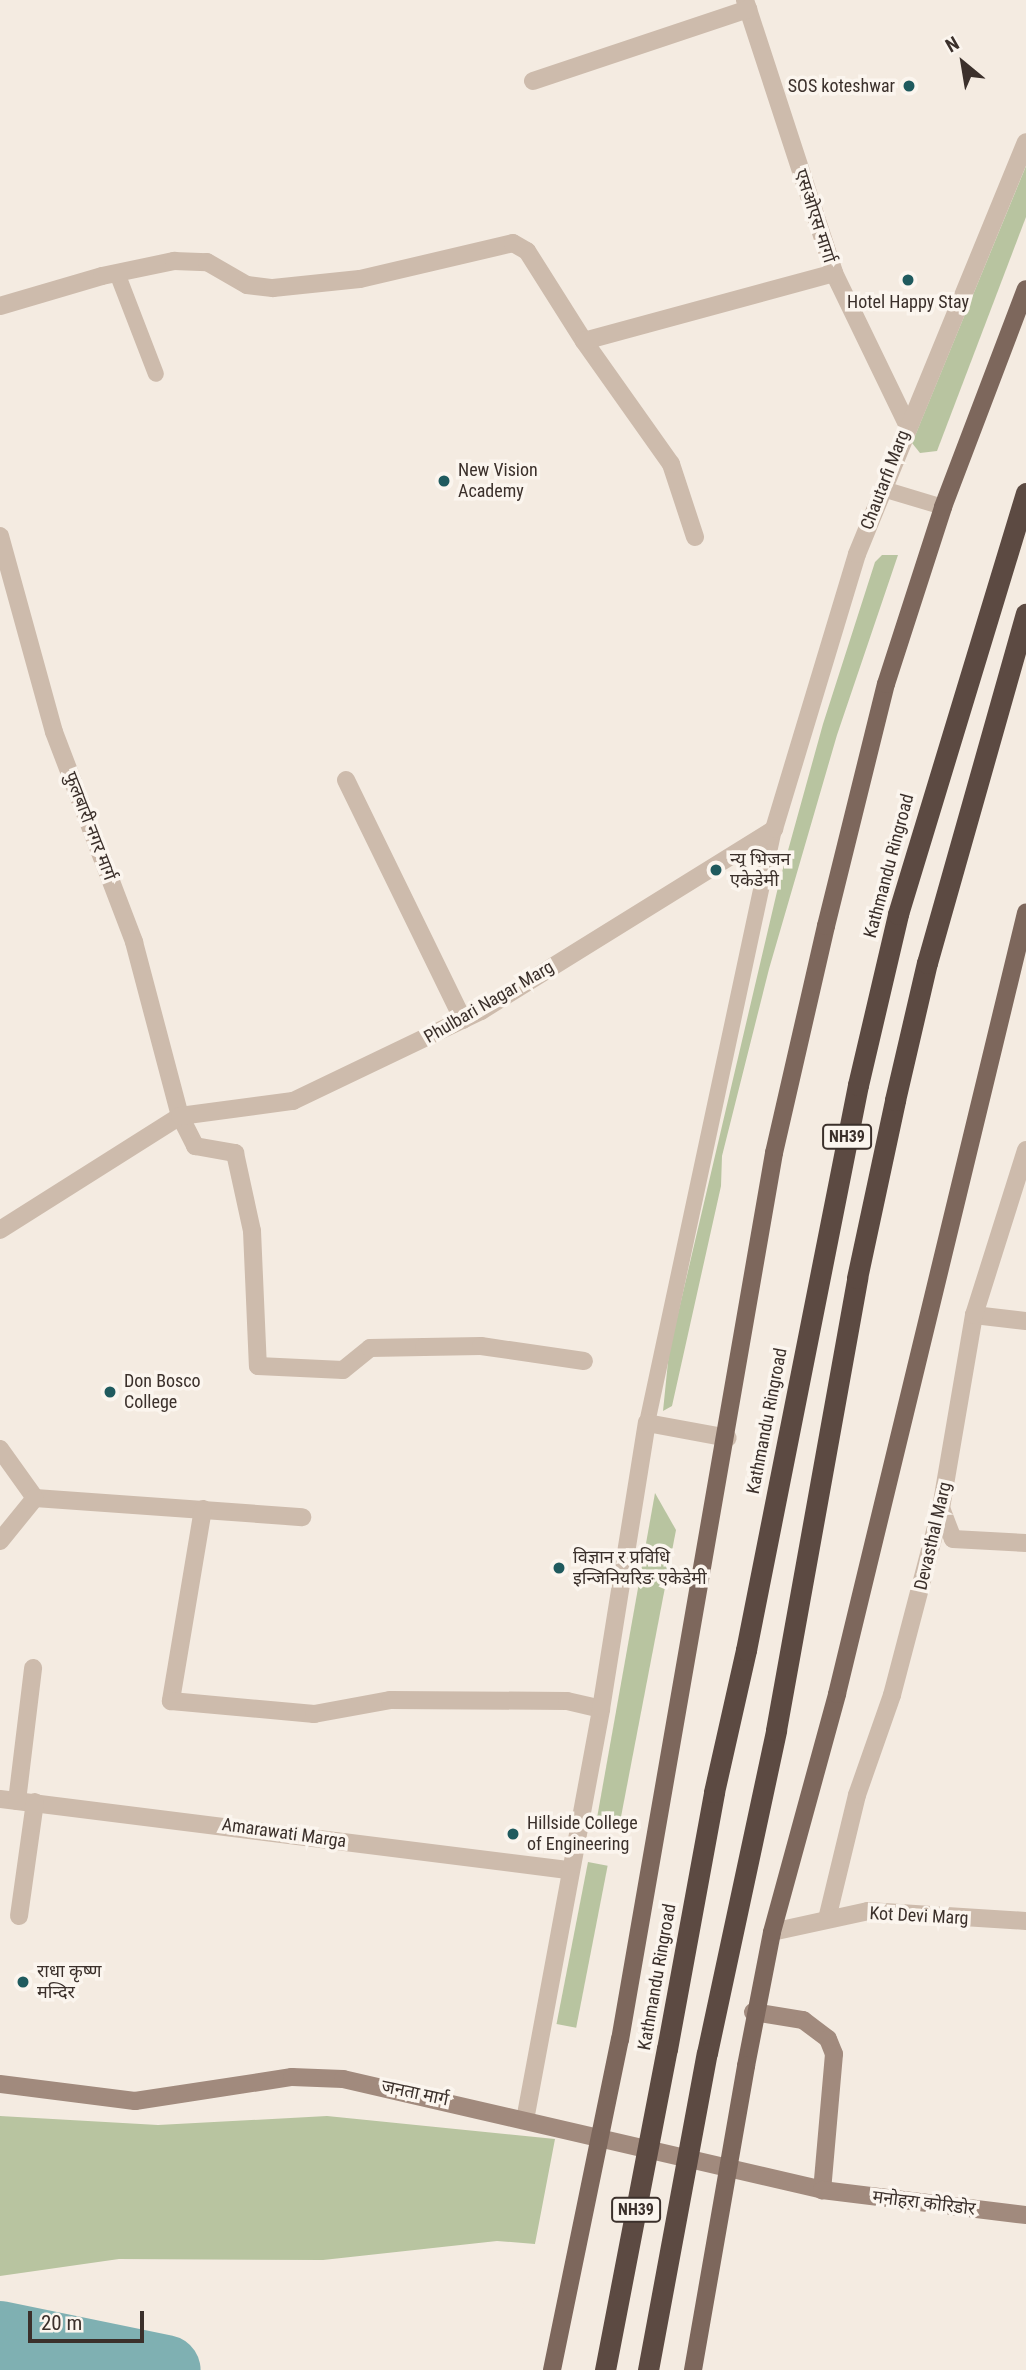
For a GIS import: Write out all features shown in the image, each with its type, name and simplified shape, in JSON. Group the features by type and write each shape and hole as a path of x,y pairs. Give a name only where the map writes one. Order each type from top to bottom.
{"highway":[{"name":"Kathmandu Ringroad","path":"605,2370 714,1792 746,1650 861,1072 927,812 1026,493"},
{"name":"NH39","path":"648,2370 707,2053 776,1730 855,1291 895,1100 927,963 1026,614"}],"main road":[{"path":"552,2370 620,2040 728,1438 774,1153 826,926 886,684 943,507 1026,289"},
{"path":"693,2370 753,2012 772,1932 838,1694 1026,913"},
{"path":"753,2012 803,2020 828,2039 834,2054 822,2190"},
{"name":"जनता मार्ग","path":"0,2084 135,2101 292,2077 343,2079 822,2190"},
{"name":"मनोहरा कोरिडोर","path":"822,2190 1026,2215"}],"street":[{"path":"533,80 747,5"},
{"name":"एसओएस मार्गा","path":"747,5 834,273 907,424"},
{"name":"Chautarfi Marg","path":"774,829 857,554 907,424 1026,142"},
{"path":"0,306 117,273 174,261 207,262 247,285 273,288 360,279 513,243 527,251 584,341 671,464 695,537"},
{"path":"584,341 834,273"},
{"name":"फुलबारी नगर मार्ग","path":"0,536 54,732 134,942 180,1116 195,1146 235,1153 251,1231 258,1366 343,1370 370,1348 458,1346 584,1361"},
{"path":"346,780 463,1020"},
{"name":"Phulbari Nagar Marg","path":"180,1116 293,1101 463,1020 774,829"},
{"path":"0,1230 180,1116"},
{"name":"Devasthal Marg","path":"827,1919 857,1796 892,1695 941,1508 974,1315 1026,1150"},
{"path":"974,1315 1026,1321"},
{"path":"526,2120 568,1870 601,1709 647,1423 728,1438"},
{"path":"0,1449 35,1498"},
{"path":"35,1498 302,1517"},
{"path":"0,1541 35,1498"},
{"path":"941,1508 953,1539 1026,1543"},
{"path":"203,1509 171,1701 314,1714 390,1700 567,1701 601,1709"},
{"path":"19,1916 17,1801 33,1668"},
{"name":"Amarawati Marga","path":"17,1801 568,1870"},
{"name":"Kot Devi Marg","path":"772,1932 868,1911 1026,1921"}],"lane":[{"path":"117,273 156,374"},
{"path":"883,489 943,507"},
{"path":"647,1423 774,829"}],"green space":[{"path":"1026,166 1026,217 937,451 920,453 912,443"},
{"path":"882,555 898,555 837,735 769,969 722,1156 721,1186 672,1406 663,1411 669,1352 779,883 823,724 875,562"},
{"path":"655,1493 676,1530 620,1822 597,1818"},
{"path":"588,1862 608,1866 576,2028 557,2024"},
{"path":"0,2116 158,2125 327,2116 555,2139 535,2244 497,2241 323,2260 119,2259 0,2276"}],"pier":[{"path":"536,2241 703,2269 736,2319 729,2370 511,2370"}],"waterway":[{"path":"0,2336 166,2370"}],"place":[{"name":"SOS koteshwar","path":"909,86"},
{"name":"Hotel Happy Stay","path":"908,280"},
{"name":"New Vision Academy","path":"444,481"},
{"name":"न्यू भिजन एकेडेमी","path":"716,870"},
{"name":"Don Bosco College","path":"110,1392"},
{"name":"विज्ञान र प्रविधि इन्जिनियरिङ एकेडेमी","path":"559,1568"},
{"name":"Hillside College of Engineering","path":"513,1834"},
{"name":"राधा कृष्ण मन्दिर","path":"23,1982"}]}
